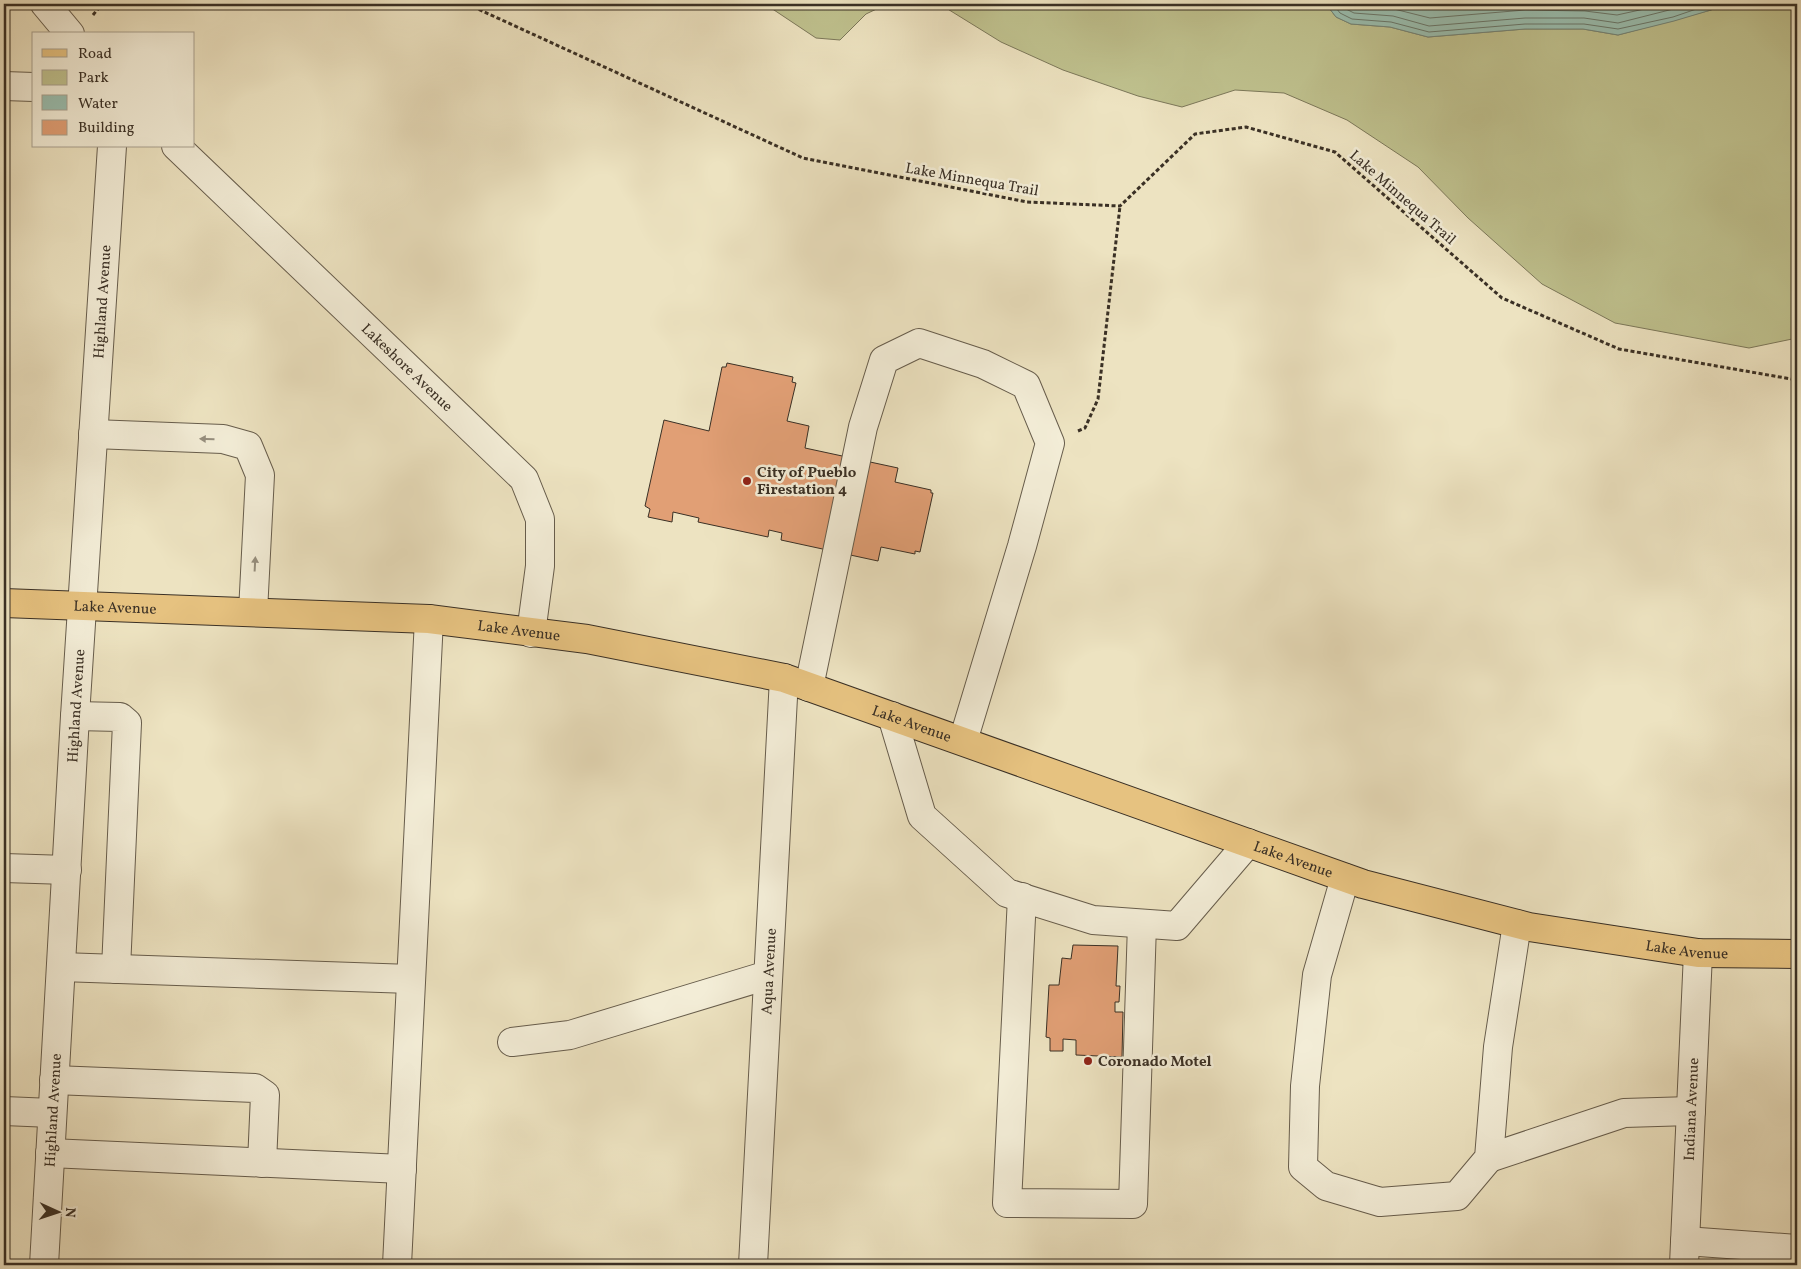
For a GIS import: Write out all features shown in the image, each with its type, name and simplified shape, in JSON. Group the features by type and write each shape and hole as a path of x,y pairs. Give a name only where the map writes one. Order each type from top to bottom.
{"main road":[{"name":"Lake Avenue","path":"4,603 429,619 587,639 784,678 1345,878 1529,928 1698,953 1797,954"}],"street":[{"path":"45,4 68,32"},
{"path":"4,86 32,87"},
{"name":"Highland Avenue","path":"44,1265 75,716 112,148"},
{"name":"Lakeshore Avenue","path":"178,148 524,479 540,519 540,566 531,633"},
{"path":"810,687 863,427 884,360 918,343 983,364 1026,385 1050,443 1022,546 963,741"},
{"path":"93,434 223,439 248,446 260,475 253,612"},
{"path":"397,1265 429,619"},
{"name":"Aqua Avenue","path":"753,1265 784,678"},
{"path":"75,716 120,717 127,723 116,969"},
{"path":"892,716 922,816 1007,893 1093,920 1177,926 1248,843"},
{"path":"4,868 67,870"},
{"path":"1345,878 1317,975 1305,1086 1303,1167 1326,1186 1380,1202 1458,1196 1489,1158 1624,1113 1691,1111"},
{"path":"1022,897 1006,1203 1133,1204 1142,924"},
{"path":"1489,1158 1498,1046 1517,924"},
{"name":"Indiana Avenue","path":"1685,1253 1698,953"},
{"path":"61,967 411,979"},
{"path":"512,1042 570,1035 768,975"},
{"path":"54,1080 255,1088 265,1095 262,1163"},
{"path":"4,1112 52,1113"},
{"path":"50,1153 402,1169"},
{"path":"1685,1253 1797,1249"}],"path":[{"name":"Lake Minnequa Trail","path":"467,4 804,158 1027,202 1120,206 1194,134 1246,127 1335,152 1502,298 1620,349 1797,380"},
{"path":"1050,443 1085,428 1098,399 1120,206"}],"green space":[{"path":"765,4 887,4 866,14 840,40 816,38"},
{"path":"934,4 1326,4 1336,17 1351,24 1390,27 1428,37 1525,29 1583,29 1618,35 1711,10 1722,4 1797,4 1797,338 1749,348 1615,323 1542,284 1468,218 1418,167 1347,120 1284,93 1235,90 1182,107 1138,96 1063,70 1001,42 946,8"}],"water":[{"path":"1326,4 1722,4 1711,10 1618,35 1583,29 1525,29 1428,37 1390,27 1351,24 1336,17"}],"building":[{"path":"727,363 793,377 792,382 796,383 787,421 809,426 805,448 898,468 895,482 931,490 931,493 933,493 920,552 915,551 915,554 881,547 878,561 781,540 782,533 769,530 768,537 698,522 699,518 673,512 672,522 648,517 650,509 645,506 664,420 709,431 722,367 726,367"},
{"path":"1073,945 1118,946 1116,986 1120,986 1119,1002 1115,1002 1115,1012 1123,1012 1122,1057 1076,1055 1076,1040 1063,1039 1063,1051 1050,1051 1050,1038 1046,1037 1049,985 1059,985 1062,958 1071,959"}],"place":[{"name":"City of Pueblo Firestation 4","path":"747,481"},
{"name":"Coronado Motel","path":"1088,1061"}]}
